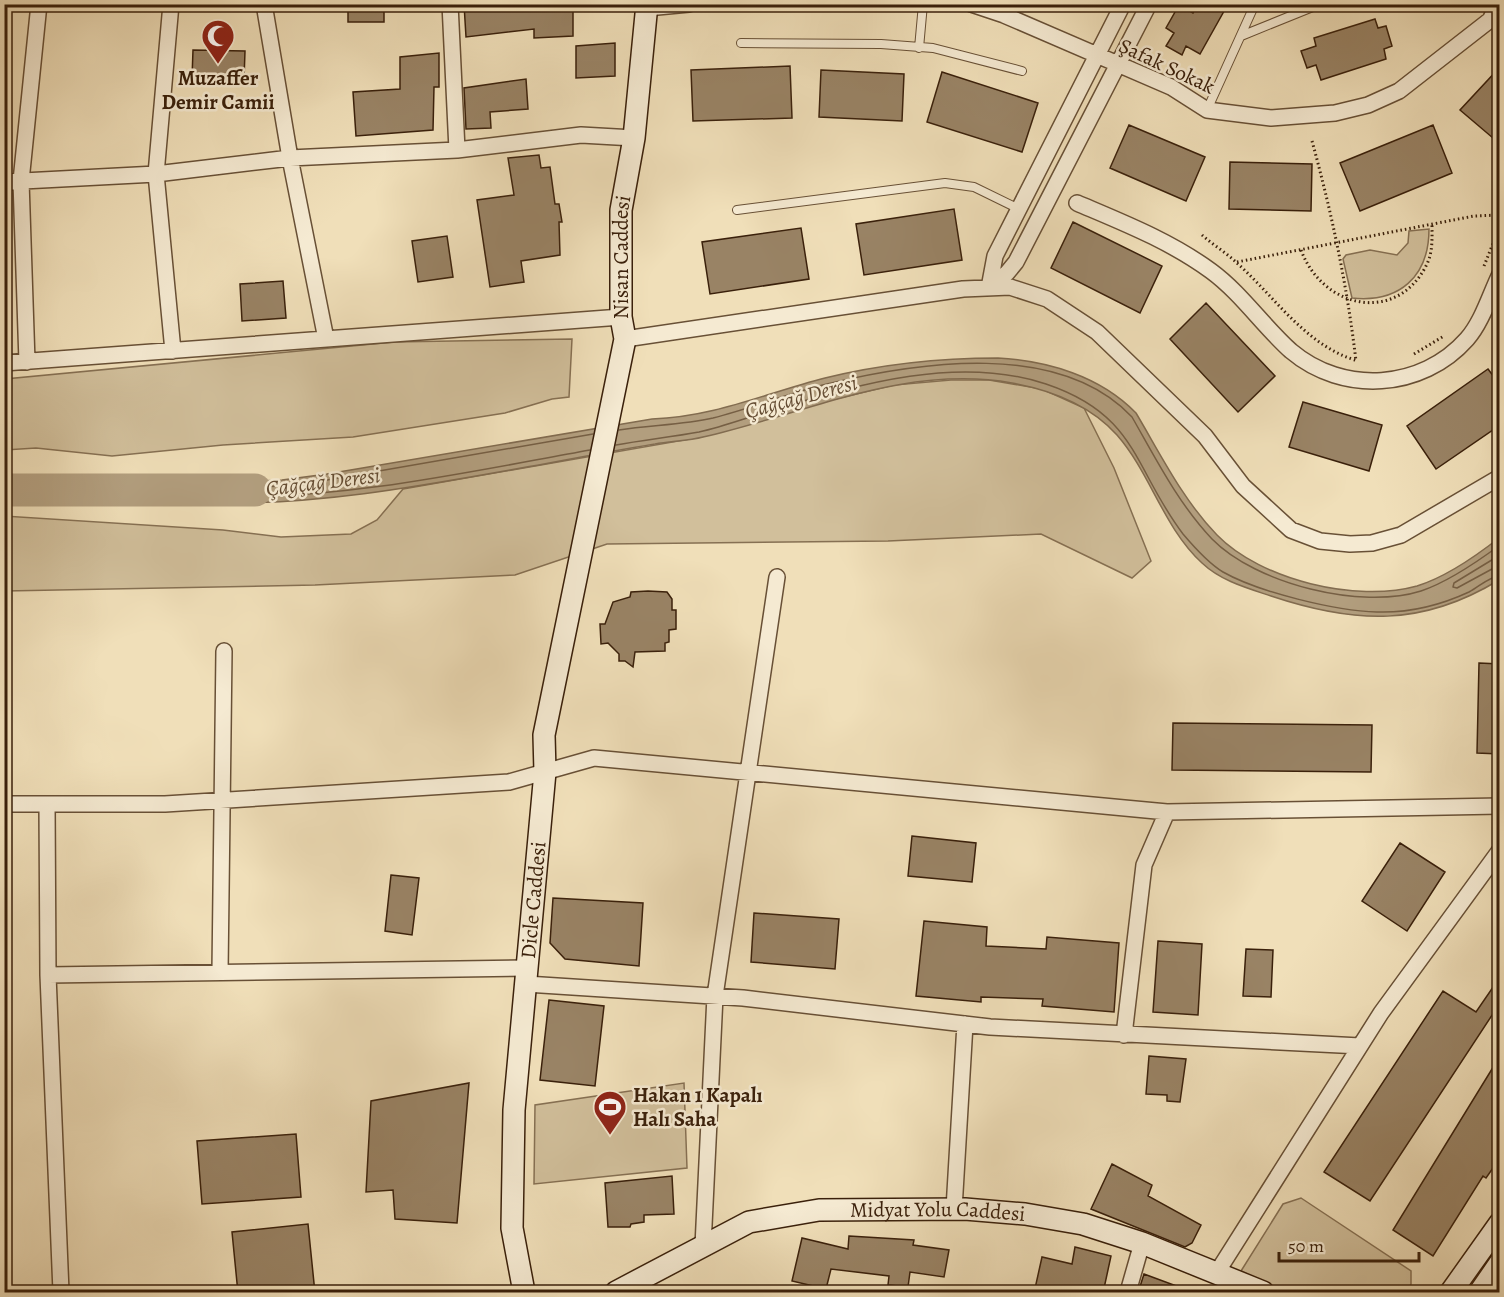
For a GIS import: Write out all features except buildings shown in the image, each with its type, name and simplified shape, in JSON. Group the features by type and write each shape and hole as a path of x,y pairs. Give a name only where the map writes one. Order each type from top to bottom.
{"street":[{"path":"27,362 21,181 39,4"},
{"path":"171,4 156,174 173,351"},
{"path":"264,4 290,158 326,339"},
{"path":"450,4 457,150"},
{"path":"647,6 689,4"},
{"name":"Şafak Sokak","path":"970,4 1004,15 1096,57 1171,87 1207,110 1271,118 1335,114 1368,105 1398,91 1490,20 1498,4"},
{"path":"989,288 995,256 1123,4"},
{"path":"989,288 1007,273 1016,261 1149,4"},
{"name":"Nisan Caddesi","path":"589,508 625,339 621,317 621,210 634,138 647,6"},
{"path":"4,182 156,174 290,158 457,150 581,135 634,138"},
{"path":"1077,203 1156,237 1193,258 1235,293 1293,352 1321,370 1350,379 1387,382 1413,375 1444,360 1468,338 1500,274"},
{"path":"625,339 963,289 1010,287 1047,299 1097,332 1205,436 1243,486 1291,530 1320,541 1350,544 1372,543 1401,536 1500,477"},
{"path":"4,363 621,317"},
{"name":"Dicle Caddesi","path":"524,1293 512,1227 514,1110 545,772 544,735 589,508"},
{"path":"703,1246 715,996 746,771 777,577"},
{"path":"220,972 224,651"},
{"path":"4,804 165,804 509,782 594,758 1167,812 1500,806"},
{"path":"47,804 48,975 61,1293"},
{"path":"1124,1035 1144,865 1167,812"},
{"path":"1216,1274 1381,1013 1500,850"},
{"path":"48,975 220,972 527,976 965,1024 1124,1035 1360,1046"},
{"path":"954,1209 965,1024"},
{"name":"Midyat Yolu Caddesi","path":"616,1293 749,1222 819,1210 954,1209 1025,1214 1083,1224 1142,1243 1263,1293"},
{"path":"1451,1293 1500,1223"},
{"path":"1128,1293 1142,1243"},
{"path":"1480,1293 1500,1263"}],"lane":[{"path":"920,48 923,4"},
{"path":"1207,110 1255,4"},
{"path":"1241,36 1320,4"},
{"path":"741,43 881,44 933,48 1022,71"},
{"path":"737,210 945,183 974,187 1019,209"}],"path":[{"path":"1312,141 1338,243 1349,300 1356,361"},
{"path":"1237,262 1474,216 1500,215"},
{"path":"1301,250 1315,277 1336,296 1349,300 1380,301 1409,288 1427,265 1431,250 1432,224"},
{"path":"1480,277 1500,226"},
{"path":"1202,235 1237,262 1306,332 1331,351 1362,362"},
{"path":"1410,356 1450,330"}],"shaded area":[{"path":"1429,229 1424,261 1408,283 1384,296 1352,298 1343,259 1346,255 1370,250 1397,255 1408,243 1409,231"},
{"path":"572,339 569,397 552,399 505,413 353,437 223,445 112,456 36,448 5,450 5,379 394,342"},
{"path":"951,380 989,380 1042,389 1084,408 1114,468 1151,561 1132,578 1041,534 888,541 607,544 515,575 315,585 5,591 4,516 223,530 281,537 351,534 377,520 403,489 701,437 810,405 894,385"},
{"name":"Hakan 1 Kapalı Halı Saha","path":"684,1083 687,1168 534,1184 535,1105"},
{"path":"1301,1198 1411,1271 1411,1284 1407,1292 1283,1292 1241,1271 1283,1204"}],"water":[{"path":"998,358 1036,363 1072,373 1090,380 1122,400 1136,413 1173,477 1205,521 1236,551 1258,564 1311,584 1366,592 1393,591 1417,586 1450,572 1499,538 1499,580 1471,595 1443,606 1415,613 1388,616 1360,616 1331,612 1244,587 1209,569 1189,549 1167,517 1129,450 1117,435 1095,415 1069,400 1041,390 1012,383 972,379 933,380 894,386 856,394 697,438 382,491 341,497 258,503 217,503 209,492 216,483 282,480 327,474 652,419 697,414 825,378 868,369 954,359"}],"waterway":[{"name":"Çağçağ Deresi","path":"4,490 255,490"}],"place":[{"name":"Muzaffer Demir Camii","path":"218,65"},
{"name":"Hakan 1 Kapalı Halı Saha","path":"610,1136"}]}
